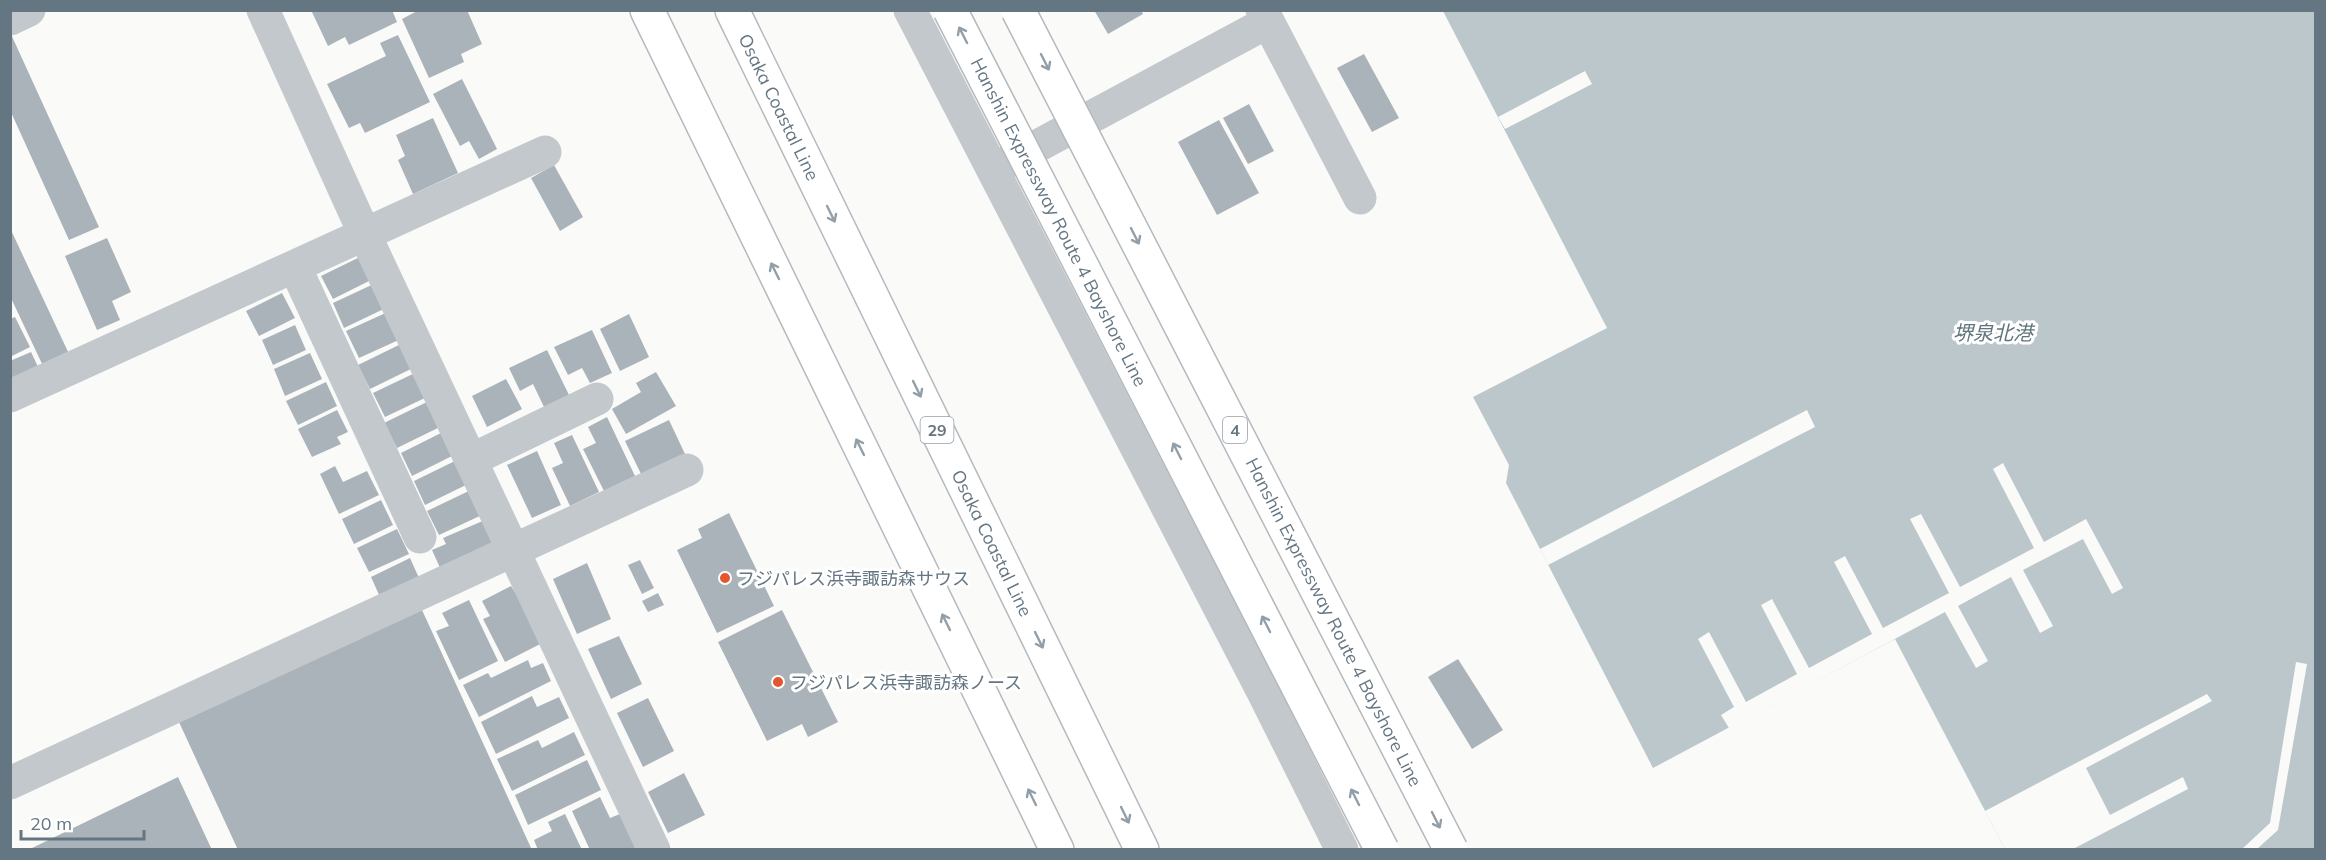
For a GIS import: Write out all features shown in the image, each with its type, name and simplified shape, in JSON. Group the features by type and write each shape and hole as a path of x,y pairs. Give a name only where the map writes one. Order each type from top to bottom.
{"main road":[{"path":"647,10 1057,849"},
{"name":"Osaka Coastal Line","path":"732,10 1142,849"},
{"name":"Hanshin Expressway Route 4 Bayshore Line","path":"950,10 1382,849"},
{"name":"Hanshin Expressway Route 4 Bayshore Line","path":"1018,10 1451,849"}],"street":[{"path":"10,19 29,10"},
{"path":"263,10 365,236 654,849"},
{"path":"910,10 1342,849"},
{"path":"993,170 1265,16 1360,198"},
{"path":"10,396 545,152"},
{"path":"295,267 420,537"},
{"path":"471,460 597,399"},
{"path":"10,783 687,470"}],"water":[{"name":"堺泉北港","path":"1443,11 2315,11 2315,849 2005,849 1895,639 1653,768 1506,483 1509,465 1473,397 1607,328"}],"pier":[{"path":"1585,71 1592,84 1505,129 1498,117"},
{"path":"1807,410 1815,427 1548,565 1540,549"},
{"path":"2003,463 2044,542 2086,519 2123,588 2112,594 2083,539 2023,570 2053,626 2040,633 2011,577 1958,606 1988,661 1976,668 1945,612 1729,728 1721,715 1734,707 1698,639 1709,632 1746,702 1797,674 1761,605 1772,599 1809,668 1872,634 1834,562 1845,556 1883,628 1949,593 1910,519 1921,514 1960,587 2034,548 1993,469"},
{"path":"2296,662 2307,664 2278,830 2257,849 2242,849 2270,823"},
{"path":"2207,694 2212,701 2086,768 2110,815 2183,777 2188,789 2073,849 2005,849 1985,811"}],"building":[{"path":"311,10 392,10 397,22 349,45 345,37 328,46"},
{"path":"419,10 467,10 482,44 461,54 464,62 429,78 402,19"},
{"path":"1094,10 1141,10 1143,14 1108,34"},
{"path":"10,32 99,227 69,240 10,110"},
{"path":"398,35 430,102 365,133 360,123 349,128 327,84 386,56 380,43"},
{"path":"1364,54 1399,118 1372,132 1337,68"},
{"path":"462,79 497,149 479,159 469,141 460,146 433,94"},
{"path":"1249,104 1274,151 1248,164 1223,118"},
{"path":"433,118 458,173 413,194 398,160 405,156 396,135"},
{"path":"1219,120 1259,193 1217,215 1178,142"},
{"path":"554,165 583,217 560,231 531,178"},
{"path":"10,228 70,356 44,368 10,296"},
{"path":"107,238 131,292 112,301 120,320 97,330 65,256"},
{"path":"364,255 375,278 333,299 321,276"},
{"path":"378,282 390,306 344,328 333,303"},
{"path":"282,293 295,318 259,336 246,311"},
{"path":"390,311 403,338 359,358 346,331"},
{"path":"629,314 649,357 620,371 600,329"},
{"path":"15,317 30,347 10,357 10,319"},
{"path":"295,325 306,350 273,365 262,340"},
{"path":"592,330 612,373 590,383 582,368 568,375 554,347"},
{"path":"405,342 417,366 370,389 358,365"},
{"path":"547,350 569,395 544,407 533,384 520,391 509,368"},
{"path":"31,352 40,371 10,385 10,361"},
{"path":"310,353 322,379 285,396 274,369"},
{"path":"417,372 429,396 385,417 373,393"},
{"path":"656,372 676,406 626,434 612,409 641,392 636,383"},
{"path":"506,379 522,409 487,427 472,396"},
{"path":"326,382 337,406 298,425 286,401"},
{"path":"431,400 444,425 397,448 384,423"},
{"path":"337,410 348,432 337,437 341,444 312,457 298,429"},
{"path":"607,417 635,476 604,491 583,449 596,443 588,427"},
{"path":"669,420 685,454 642,476 625,441"},
{"path":"445,431 456,454 412,476 401,453"},
{"path":"572,435 599,492 570,506 552,468 563,463 554,443"},
{"path":"537,451 561,505 532,518 507,465"},
{"path":"459,459 470,483 425,505 414,481"},
{"path":"335,466 343,482 367,471 379,495 339,514 320,474"},
{"path":"473,489 484,514 439,535 427,511"},
{"path":"381,500 393,525 354,544 342,519"},
{"name":"フジパレス浜寺諏訪森サウス","path":"729,513 774,606 717,633 677,550 702,538 698,529"},
{"path":"485,520 496,544 441,570 432,550 446,544 443,538"},
{"path":"397,529 409,554 369,572 357,548"},
{"path":"410,558 419,578 380,597 371,577"},
{"path":"640,560 654,588 642,594 628,565"},
{"path":"587,563 611,619 577,634 553,579"},
{"path":"511,586 546,641 505,662 483,619 490,616 482,601"},
{"path":"658,593 664,605 648,612 642,601"},
{"path":"469,600 498,661 459,680 436,631 449,626 442,613"},
{"path":"422,610 532,850 238,850 179,722"},
{"name":"フジパレス浜寺諏訪森ノース","path":"782,610 838,722 808,737 802,724 767,741 718,642"},
{"path":"619,636 642,684 611,699 588,649"},
{"path":"1458,659 1503,730 1472,749 1428,677"},
{"path":"528,660 531,668 543,663 551,681 479,717 463,685 488,673 491,678"},
{"path":"532,696 537,707 559,697 569,718 496,754 481,722"},
{"path":"648,698 674,751 643,767 617,713"},
{"path":"574,732 585,755 512,791 497,759 538,740 542,748"},
{"path":"587,760 601,790 528,825 515,795"},
{"path":"684,773 705,815 668,833 648,792"},
{"path":"178,777 212,850 28,850"},
{"path":"600,797 610,818 620,814 636,849 590,850 572,811"},
{"path":"565,814 582,850 538,850 534,840 552,831 548,822"}],"place":[{"name":"フジパレス浜寺諏訪森サウス","path":"725,578"},
{"name":"フジパレス浜寺諏訪森ノース","path":"778,682"}]}
